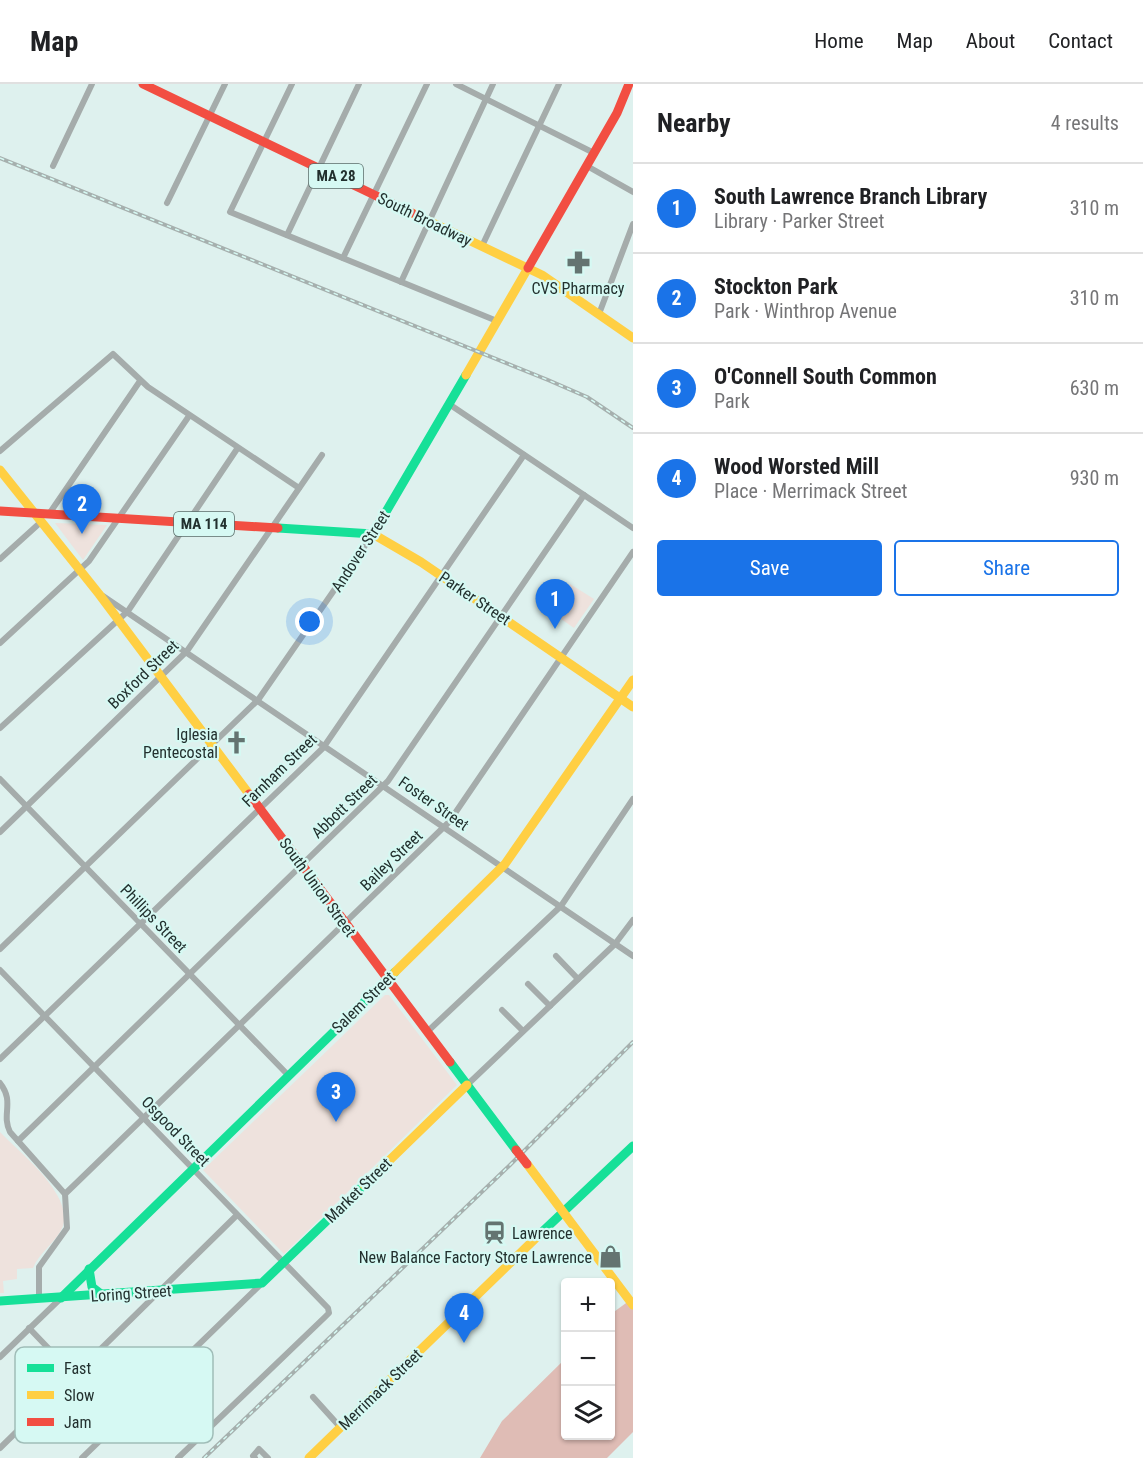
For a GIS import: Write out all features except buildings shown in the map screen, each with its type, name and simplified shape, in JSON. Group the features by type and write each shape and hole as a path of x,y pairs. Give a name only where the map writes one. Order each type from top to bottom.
{"main road":[{"name":"South Broadway","path":"143,84 157,87 209,116 528,268 633,338"},
{"name":"Andover Street","path":"373,534 587,166 617,113 629,84"},
{"name":"South Union Street","path":"0,470 99,594 159,678 260,808 344,924 633,1305"},
{"name":"MA 114","path":"0,511 39,517 49,514 373,534"},
{"name":"Parker Street","path":"373,534 442,576 633,707"},
{"name":"Salem Street","path":"61,1298 503,866 633,680"},
{"name":"Market Street","path":"262,1283 467,1085"},
{"name":"Merrimack Street","path":"309,1458 464,1305 633,1146"},
{"path":"90,1269 92,1287 102,1294"},
{"name":"Loring Street","path":"0,1301 262,1283"}],"street":[{"path":"53,166 92,84"},
{"path":"167,203 225,84"},
{"path":"292,84 230,212 497,321"},
{"path":"286,235 359,84"},
{"path":"343,258 427,84"},
{"path":"456,84 594,153"},
{"path":"401,282 493,84"},
{"path":"482,246 559,84"},
{"path":"587,166 633,192"},
{"path":"599,314 633,224"},
{"path":"0,452 112,354 140,381 299,488"},
{"path":"49,514 140,381"},
{"path":"449,404 633,528"},
{"path":"0,643 80,570 120,518 189,416"},
{"path":"0,728 128,611 237,448"},
{"name":"Boxford Street","path":"0,832 187,651 322,454"},
{"name":"Farnham Street","path":"0,1059 325,746 524,455"},
{"name":"Abbott Street","path":"18,1141 384,785 584,495"},
{"path":"0,559 39,517"},
{"name":"Andover Street","path":"0,950 258,699 373,534"},
{"name":"Bailey Street","path":"65,1194 444,827 633,552"},
{"name":"Foster Street","path":"99,594 258,699 633,956"},
{"name":"Phillips Street","path":"0,779 288,1075"},
{"path":"427,1032 561,906 633,799"},
{"name":"Market Street","path":"467,1085 615,944 633,920"},
{"path":"556,956 578,979"},
{"name":"Osgood Street","path":"0,970 328,1308 329,1313 213,1425"},
{"path":"528,984 550,1006"},
{"path":"502,1010 523,1031"},
{"path":"0,1083 9,1098 8,1128 65,1194 67,1228 39,1267 39,1298"},
{"path":"104,1347 237,1215"},
{"name":"Market Street","path":"196,1347 262,1283"},
{"path":"0,1357 61,1298"},
{"path":"29,1328 46,1347"},
{"path":"313,1397 340,1428"},
{"path":"0,1448 15,1434"},
{"name":"Market Street","path":"82,1458 97,1443"},
{"path":"178,1458 194,1443"},
{"path":"255,1458 253,1456 260,1449 268,1458"}],"shaded area":[{"path":"55,523 57,523 107,525 83,560"},
{"path":"570,584 594,599 574,628 551,612"},
{"path":"385,995 389,995 457,1085 284,1254 203,1170"},
{"path":"0,1132 43,1175 60,1201 64,1214 63,1226 57,1237 39,1257 33,1268 17,1269 17,1279 3,1281 4,1293 0,1293"},
{"path":"633,1298 633,1432 607,1458 480,1458 502,1421 561,1363 561,1440 615,1440 615,1311"}],"railway":[{"path":"0,158 548,380 587,397 633,428"},
{"path":"204,1458 510,1165 633,1042"}],"traffic: fast":[{"path":"278,528 373,534 466,375"},
{"path":"61,1298 395,972"},
{"path":"450,1062 516,1150"},
{"path":"541,1233 633,1146"},
{"path":"0,1301 262,1283 364,1185"},
{"path":"89,1269 92,1287 101,1294"}],"traffic: slow":[{"path":"412,213 542,275 633,338"},
{"path":"466,375 528,268"},
{"path":"0,470 99,594 249,794"},
{"path":"373,534 421,562 633,707"},
{"path":"395,972 505,864 633,680"},
{"path":"364,1185 467,1085"},
{"path":"527,1164 633,1305"},
{"path":"309,1458 541,1233"}],"traffic: jam":[{"path":"143,84 412,213"},
{"path":"528,268 617,113 629,84"},
{"path":"0,511 278,528"},
{"path":"249,794 450,1062"},
{"path":"516,1150 527,1164"}],"place":[{"name":"CVS Pharmacy","path":"578,263"},
{"name":"Stockton Park","path":"82,534"},
{"name":"South Lawrence Branch Library","path":"555,629"},
{"name":"Iglesia Pentecostal","path":"236,743"},
{"name":"O'Connell South Common","path":"336,1122"},
{"name":"Lawrence","path":"494,1233"},
{"name":"New Balance Factory Store Lawrence","path":"610,1257"},
{"name":"Wood Worsted Mill","path":"464,1343"}]}
